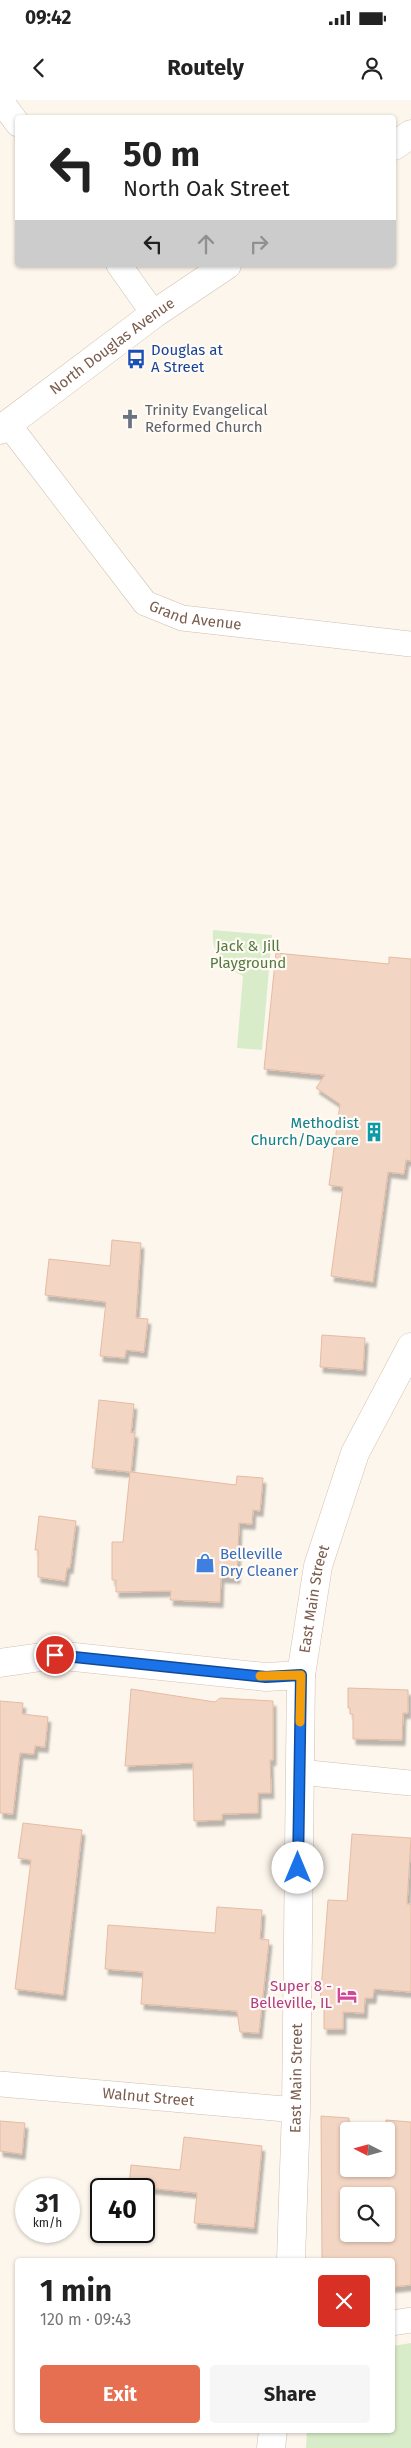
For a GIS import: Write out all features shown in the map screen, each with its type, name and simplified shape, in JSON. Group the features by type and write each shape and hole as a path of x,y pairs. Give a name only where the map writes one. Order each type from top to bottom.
{"street":[{"path":"0,100 15,120"},
{"path":"396,145 411,134"},
{"path":"120,267 154,314"},
{"name":"North Douglas Avenue","path":"4,427 154,314 224,267"},
{"name":"Grand Avenue","path":"4,427 146,602 182,618 411,644"},
{"name":"East Main Street","path":"291,2258 296,2110 301,1675 318,1566 355,1453 411,1347"},
{"path":"0,1651 266,1677 301,1675"},
{"path":"0,1664 55,1655"},
{"path":"299,1772 411,1783"},
{"name":"Walnut Street","path":"0,2084 296,2110"},
{"path":"395,2323 411,2320"},
{"path":"271,2448 273,2433"}],"green space":[{"name":"Jack & Jill Playground","path":"213,930 272,935 262,1050 237,1048 243,976 224,963 216,952"},
{"path":"411,2343 411,2448 306,2448 307,2433 395,2433 395,2346"}],"building":[{"name":"Methodist Church/Daycare","path":"276,953 389,964 389,957 411,959 411,1161 406,1160 404,1174 388,1172 373,1282 331,1276 343,1187 329,1185 340,1104 316,1088 325,1075 264,1069"},
{"path":"112,1240 141,1243 136,1318 148,1319 144,1352 126,1350 125,1358 100,1356 106,1302 45,1295 49,1259 110,1266"},
{"path":"322,1335 365,1338 363,1370 320,1367"},
{"path":"99,1400 134,1404 131,1433 135,1432 131,1472 236,1485 237,1476 263,1478 260,1511 253,1510 252,1524 239,1523 237,1578 221,1577 220,1602 170,1600 171,1591 116,1592 116,1580 112,1580 112,1542 123,1542 130,1472 92,1468"},
{"path":"39,1516 76,1521 70,1568 67,1568 65,1581 38,1577 38,1550 35,1550"},
{"path":"348,1688 408,1690 408,1713 403,1713 402,1740 353,1739 353,1714 350,1714 350,1708 348,1708"},
{"path":"131,1689 215,1702 220,1698 273,1701 273,1760 270,1760 271,1793 258,1793 258,1813 222,1814 222,1820 194,1821 193,1763 125,1766"},
{"path":"0,1701 23,1703 22,1714 48,1717 45,1747 35,1746 34,1754 20,1753 13,1814 0,1813"},
{"path":"23,1823 82,1830 63,1995 15,1989 31,1860 18,1858"},
{"path":"352,1834 411,1838 407,1904 411,1904 411,1992 374,1989 373,1998 365,1998 364,2013 343,2012 343,2029 324,2029 324,2003 320,2003 328,1900 347,1901"},
{"path":"217,1907 262,1910 260,1939 269,1940 259,2033 240,2032 237,2011 141,2004 143,1972 105,1969 108,1925 215,1933"},
{"path":"321,2116 349,2118 349,2122 340,2122 340,2178 395,2178 395,2122 386,2122 386,2120 411,2122 411,2285 395,2287 395,2258 322,2258"},
{"path":"0,2121 25,2123 22,2154 0,2151"},
{"path":"184,2137 262,2146 254,2228 194,2223 197,2193 155,2189 155,2178 130,2178 131,2165 180,2170"}],"slow traffic":[{"path":"260,1676 301,1675 300,1722"}],"place":[{"name":"Douglas at A Street","path":"136,359"},
{"name":"Trinity Evangelical Reformed Church","path":"130,419"},
{"name":"Methodist Church/Daycare","path":"374,1132"},
{"name":"Belleville Dry Cleaner","path":"205,1563"},
{"name":"Super 8 - Belleville, IL","path":"347,1995"}],"route":[{"path":"55,1655 266,1677 301,1675 298,1868"}]}
